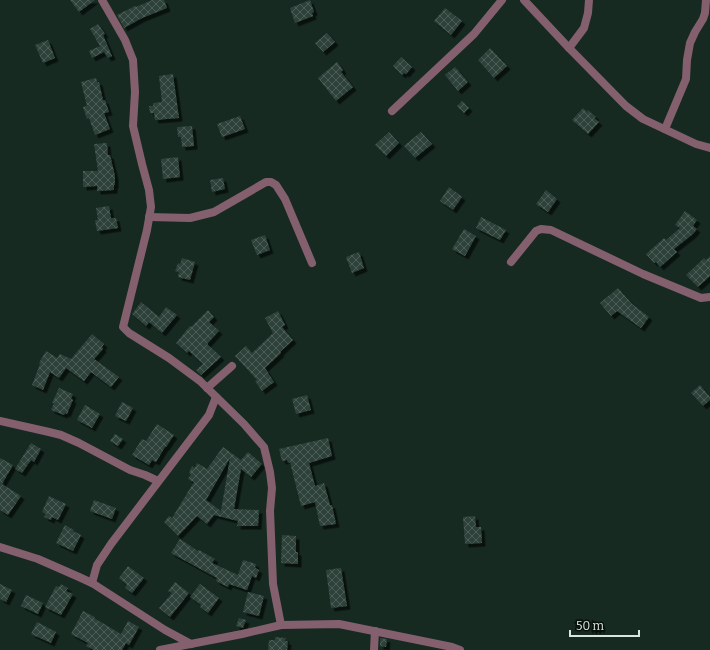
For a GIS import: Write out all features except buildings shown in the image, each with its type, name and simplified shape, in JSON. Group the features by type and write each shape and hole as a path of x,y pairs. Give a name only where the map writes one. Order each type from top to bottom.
{"street":[{"path":"102,0 125,40 133,60 135,92 133,126 149,190 151,207 147,230 123,327 128,333 169,358 200,381 244,424 264,447 272,488 270,511 273,584 281,625"},
{"path":"392,111 474,34 502,0"},
{"path":"524,0 626,106 643,118 696,144 710,148"},
{"path":"569,48 584,28 588,13 589,0"},
{"path":"665,129 686,79 688,50 695,32 703,19 706,0"},
{"path":"149,217 190,218 214,212 266,182 270,182 276,185 285,199 312,263"},
{"path":"511,262 536,231 541,229 551,230 643,274 702,298 710,297"},
{"path":"207,388 232,366"},
{"path":"92,584 97,565 158,481 209,415 216,397"},
{"path":"0,421 61,435 130,470 158,481"},
{"path":"0,547 38,558 92,584 165,630 191,644"},
{"path":"160,650 281,625 339,624 452,647 460,650"},
{"path":"374,650 375,631"}]}
